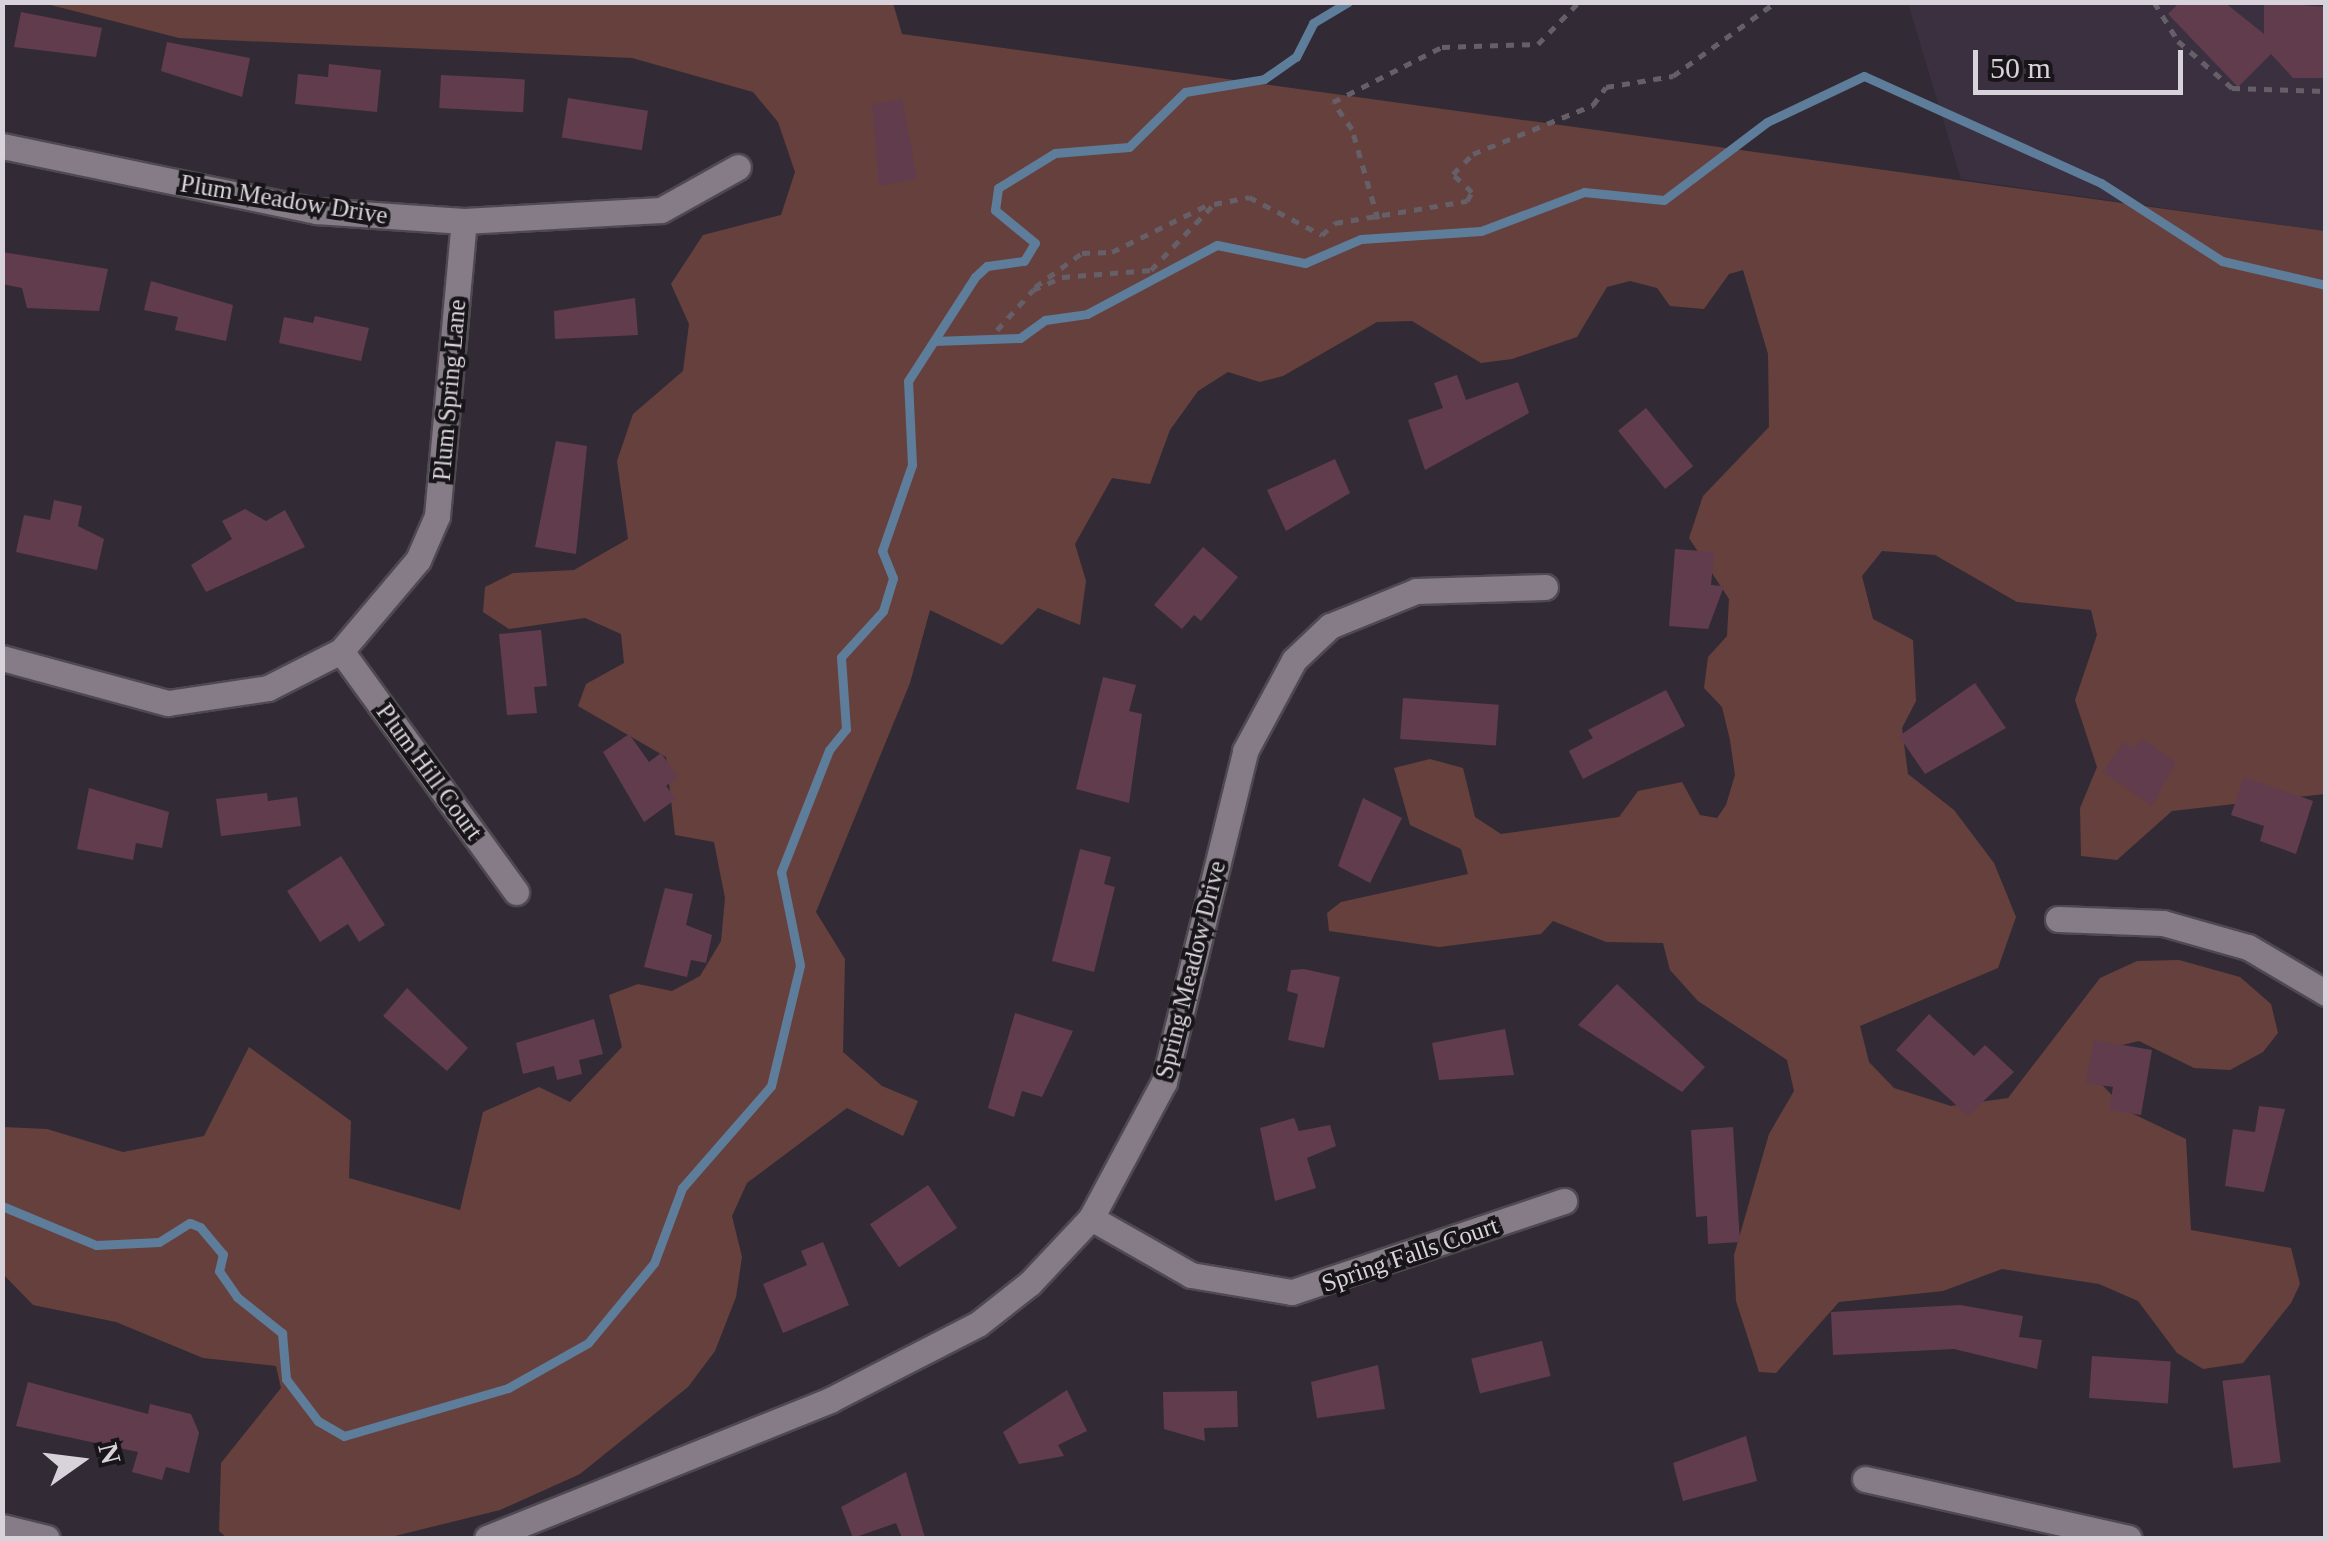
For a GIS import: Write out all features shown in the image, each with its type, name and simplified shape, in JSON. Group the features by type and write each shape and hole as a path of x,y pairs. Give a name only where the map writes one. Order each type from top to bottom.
{"street":[{"name":"Plum Meadow Drive","path":"2,146 316,211 464,222 661,210 738,167"},
{"name":"Plum Spring Lane","path":"2,658 168,703 268,688 341,651 418,560 437,516 464,222"},
{"name":"Spring Meadow Drive","path":"487,1538 917,1357 1030,1283 1091,1218 1164,1082 1245,751 1294,660 1330,626 1416,591 1544,587"},
{"name":"Plum Hill Court","path":"341,651 516,892"},
{"path":"2058,918 2163,923 2248,947 2326,992"},
{"name":"Spring Falls Court","path":"1091,1218 1191,1276 1292,1292 1347,1281 1564,1201"},
{"path":"1865,1479 2128,1538"},
{"path":"2,1527 47,1538"}],"path":[{"path":"1378,219 1352,128 1332,102 1442,46 1538,44 1580,2"},
{"path":"998,330 1033,290 1082,252 1112,252 1214,204 1249,197 1322,235 1335,222 1378,219 1467,201 1472,192 1453,174 1473,154 1593,105 1606,87 1674,76 1776,2"},
{"path":"2154,2 2178,41 2232,88 2326,91"},
{"path":"1033,290 1085,272 1151,270 1214,204"}],"shaded area":[{"path":"43,3 893,3 902,34 2325,231 2325,794 2172,811 2117,860 2081,856 2080,808 2097,767 2075,700 2097,635 2091,610 2017,602 1935,555 1882,551 1862,576 1873,619 1913,640 1916,701 1902,728 1908,774 1954,810 1994,863 2016,917 1998,968 1860,1026 1869,1062 1894,1088 1951,1106 2008,1098 2100,978 2137,961 2179,960 2240,977 2271,1004 2278,1033 2263,1052 2230,1070 2194,1068 2139,1041 2109,1048 2089,1071 2127,1111 2186,1139 2191,1230 2291,1248 2300,1284 2291,1303 2243,1363 2203,1369 2177,1353 2138,1301 2099,1284 2002,1269 1943,1291 1839,1302 1776,1373 1759,1372 1736,1301 1734,1255 1769,1134 1794,1091 1787,1060 1698,1001 1670,970 1663,943 1606,942 1553,921 1541,934 1439,947 1329,931 1327,913 1341,902 1468,874 1461,849 1410,825 1394,768 1430,759 1463,768 1475,817 1501,834 1619,817 1638,791 1682,782 1700,815 1717,818 1726,805 1735,775 1730,740 1722,707 1704,688 1708,657 1727,636 1729,599 1689,538 1703,496 1769,427 1768,354 1743,270 1729,274 1704,309 1670,306 1657,288 1630,281 1607,287 1577,337 1512,359 1481,363 1412,321 1377,322 1283,376 1260,382 1228,372 1198,391 1170,430 1150,484 1112,478 1075,544 1086,581 1080,625 1038,608 1002,645 930,610 910,683 816,912 845,959 843,1052 882,1086 918,1101 903,1136 847,1108 747,1183 732,1216 742,1257 736,1297 715,1351 688,1387 580,1474 500,1510 387,1538 227,1538 219,1531 221,1463 281,1388 276,1366 203,1358 116,1322 33,1305 3,1274 3,1127 47,1129 123,1152 204,1136 249,1047 351,1121 349,1178 460,1210 483,1112 539,1087 570,1102 622,1047 609,995 638,984 672,991 700,976 721,941 725,898 714,842 675,835 666,757 578,706 586,684 624,663 621,634 585,618 509,629 483,612 485,587 513,573 574,570 628,539 617,461 633,414 683,371 689,324 671,284 703,235 781,215 795,172 778,122 753,92 632,58 179,38"},
{"path":"1908,3 2325,3 2325,231 1961,179"}],"building":[{"path":"2180,2 2224,2 2264,34 2264,2 2326,7 2326,78 2293,78 2271,54 2238,87 2168,14"},
{"path":"21,12 102,28 96,57 14,47"},
{"path":"167,42 250,58 242,97 161,71"},
{"path":"329,64 381,70 377,112 295,104 298,74 328,77"},
{"path":"441,75 525,79 523,112 439,108"},
{"path":"568,98 648,111 642,150 562,138"},
{"path":"902,99 917,179 879,186 872,104"},
{"path":"2,252 108,269 99,311 27,308 22,288 2,284"},
{"path":"151,281 233,305 226,341 175,330 178,317 144,310"},
{"path":"635,298 638,335 555,339 554,311"},
{"path":"315,316 369,328 361,361 279,343 284,317 313,323"},
{"path":"1457,375 1466,400 1518,382 1529,413 1425,470 1408,420 1443,408 1434,383"},
{"path":"1646,408 1693,466 1665,489 1618,431"},
{"path":"556,441 587,446 576,554 535,547"},
{"path":"1335,459 1350,493 1286,531 1267,490"},
{"path":"54,500 82,506 78,526 104,539 97,570 16,552 24,515 50,520"},
{"path":"245,509 266,521 285,510 305,547 206,592 191,565 232,539 222,521"},
{"path":"1203,547 1238,577 1201,621 1194,615 1182,629 1154,605"},
{"path":"1675,549 1714,552 1711,585 1724,586 1708,629 1669,626"},
{"path":"541,630 547,686 534,687 537,713 507,715 499,634"},
{"path":"1103,677 1136,685 1129,711 1142,714 1129,803 1076,789"},
{"path":"1975,683 2006,728 1925,774 1899,736"},
{"path":"1666,690 1685,726 1583,779 1569,751 1593,738 1588,730"},
{"path":"1403,698 1499,705 1496,746 1400,739"},
{"path":"629,734 649,762 661,753 678,777 666,786 676,799 644,822 603,752"},
{"path":"2142,738 2176,762 2152,806 2103,772 2124,742 2134,749"},
{"path":"2244,777 2313,801 2296,854 2260,841 2264,826 2231,815"},
{"path":"89,788 169,812 162,848 136,843 133,860 77,849"},
{"path":"267,793 268,801 297,797 301,826 221,836 216,799"},
{"path":"1363,798 1402,818 1370,883 1338,866"},
{"path":"1080,849 1111,857 1104,884 1115,887 1094,972 1052,961"},
{"path":"341,856 385,925 359,942 348,924 320,942 287,891"},
{"path":"665,888 693,894 686,925 712,935 706,963 691,960 687,977 644,967"},
{"path":"1291,970 1340,977 1324,1048 1288,1040 1298,994 1287,991"},
{"path":"1617,984 1705,1067 1682,1092 1578,1025"},
{"path":"407,988 468,1048 447,1071 383,1016"},
{"path":"1015,1013 1073,1031 1042,1097 1022,1091 1014,1117 988,1108"},
{"path":"1929,1014 1974,1056 1985,1045 2014,1072 1968,1116 1896,1050"},
{"path":"594,1019 603,1054 579,1060 582,1074 557,1080 554,1066 523,1074 516,1043"},
{"path":"1505,1029 1514,1075 1439,1080 1432,1043"},
{"path":"2094,1040 2152,1050 2141,1115 2109,1110 2113,1087 2086,1083"},
{"path":"2259,1106 2285,1109 2264,1192 2225,1186 2233,1129 2255,1132"},
{"path":"1294,1118 1299,1131 1330,1125 1336,1146 1307,1158 1316,1188 1275,1201 1260,1128"},
{"path":"1733,1127 1740,1242 1708,1244 1707,1216 1696,1217 1691,1130"},
{"path":"928,1185 957,1228 899,1267 870,1224"},
{"path":"823,1242 849,1305 783,1333 763,1284 807,1265 801,1251"},
{"path":"1960,1305 2023,1316 2019,1337 2042,1340 2037,1369 1954,1349 1833,1355 1831,1312"},
{"path":"1542,1341 1551,1376 1480,1394 1471,1359"},
{"path":"2092,1356 2171,1362 2168,1403 2089,1398"},
{"path":"1378,1365 1385,1409 1317,1418 1311,1382"},
{"path":"2270,1375 2281,1462 2233,1468 2222,1381"},
{"path":"28,1382 148,1414 150,1404 191,1414 199,1433 189,1473 166,1467 162,1480 132,1472 138,1452 16,1426"},
{"path":"1067,1390 1087,1431 1058,1445 1064,1456 1019,1464 1003,1432"},
{"path":"1237,1391 1238,1427 1204,1428 1205,1441 1164,1429 1163,1392"},
{"path":"1746,1436 1757,1481 1683,1501 1673,1463"},
{"path":"906,1472 925,1538 902,1538 896,1523 853,1538 841,1507"}],"waterway":[{"path":"2,1206 96,1245 159,1242 190,1223 200,1227 223,1254 219,1271 237,1297 282,1333 286,1379 318,1421 344,1436 508,1388 588,1343 654,1263 682,1188 771,1086 800,965 781,872 829,750 846,729 841,657 883,611 893,578 882,551 912,465 908,381 975,277 987,266 1024,261 1035,243 995,210 998,188 1055,153 1129,147 1185,92 1264,79 1296,57 1313,23 1348,2"},
{"path":"934,341 1020,338 1045,320 1087,314 1217,245 1305,263 1361,239 1481,231 1584,192 1664,200 1767,122 1864,76 2101,183 2222,261 2326,285"}]}
